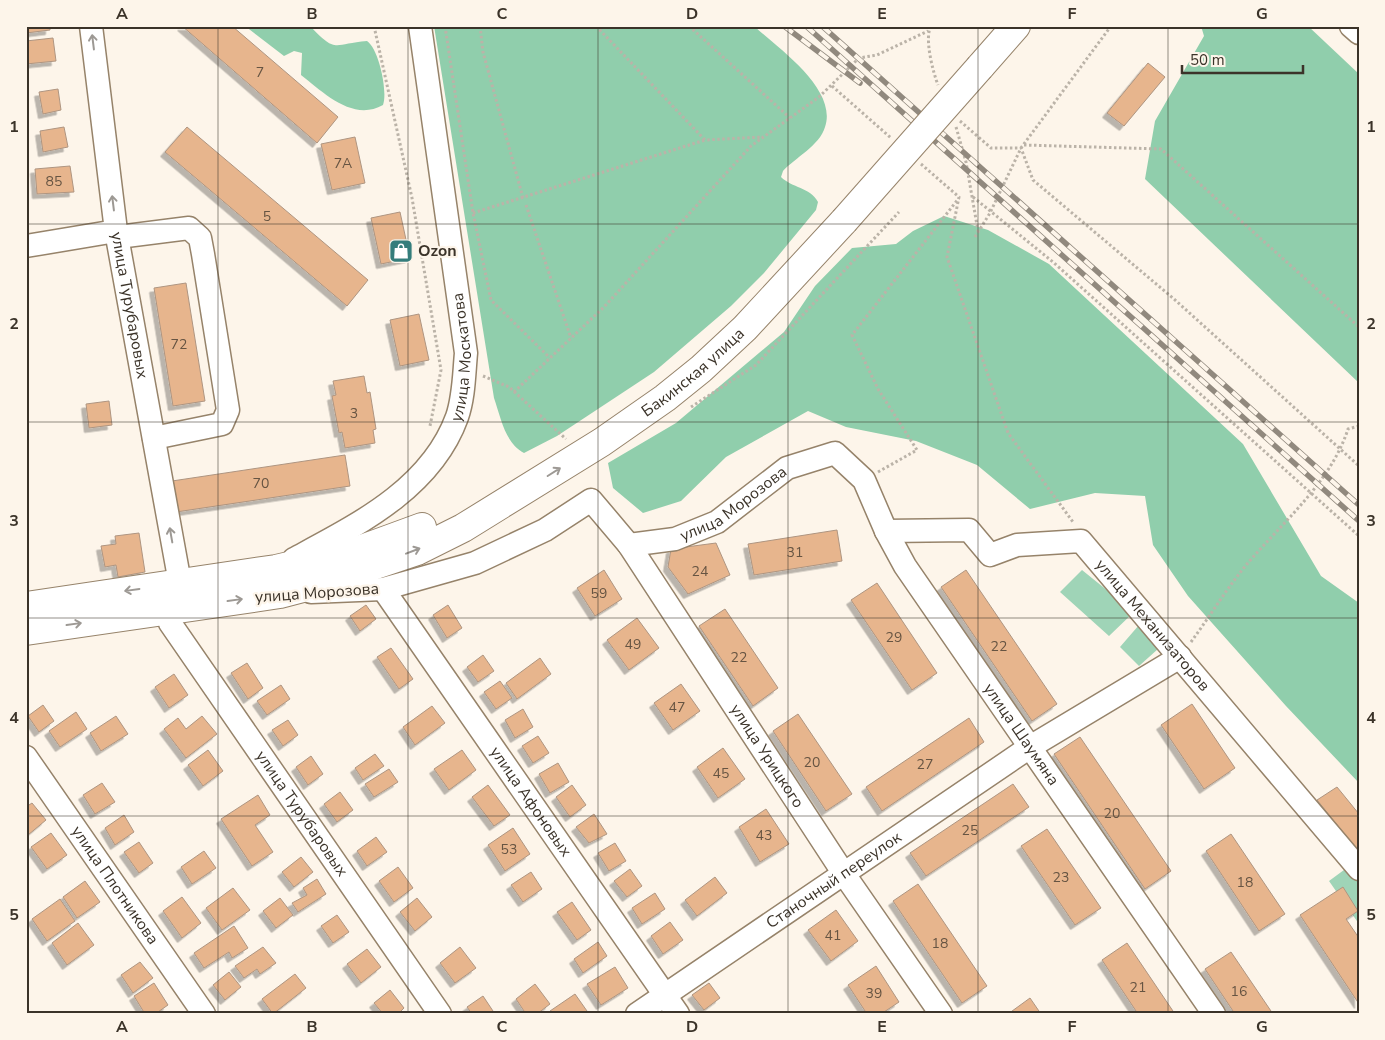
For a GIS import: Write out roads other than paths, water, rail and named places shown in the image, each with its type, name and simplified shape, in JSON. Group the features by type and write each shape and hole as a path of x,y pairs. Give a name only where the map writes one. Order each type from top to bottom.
{"main road":[{"name":"Бакинская улица","path":"974,62 995,26"},
{"name":"Бакинская улица","path":"278,581 368,568 448,536 640,417 702,369 745,328 838,216 974,62 1016,26"},
{"name":"Бакинская улица","path":"278,581 362,549 411,533 458,510 635,399 696,352 838,216"},
{"name":"улица Морозова","path":"26,606 180,583 278,581"},
{"name":"улица Морозова","path":"26,631 166,610 278,581"}],"street":[{"name":"улица Турубаровых","path":"91,26 117,234 180,583"},
{"name":"улица Москатова","path":"278,581 398,496 437,456 449,436 458,415 466,353 420,26"},
{"path":"1351,26 1359,33"},
{"path":"26,246 117,234 188,228 195,231 200,238 228,410 222,424 154,438"},
{"name":"улица Морозова","path":"629,545 674,539 717,522 786,468 835,453"},
{"name":"улица Шаумяна","path":"835,453 864,480 886,531 905,566 1214,1014"},
{"name":"улица Морозова","path":"278,581 383,589 475,563 545,530 591,500"},
{"name":"улица Урицкого","path":"591,500 629,545 844,874 942,1014"},
{"name":"улица Механизаторов","path":"886,531 969,530 990,555 1018,545 1081,541 1359,869"},
{"name":"улица Афоновых","path":"383,589 678,1014"},
{"name":"улица Турубаровых","path":"166,610 170,624 440,1014"},
{"name":"Станочный переулок","path":"638,1014 1030,747 1180,657"},
{"name":"улица Плотникова","path":"26,756 204,1014"}],"railway":[{"path":"784,26 860,83"},
{"path":"806,26 1359,521"},
{"path":"822,26 1359,505"}],"place":[{"name":"Ozon","path":"401,251"}]}
